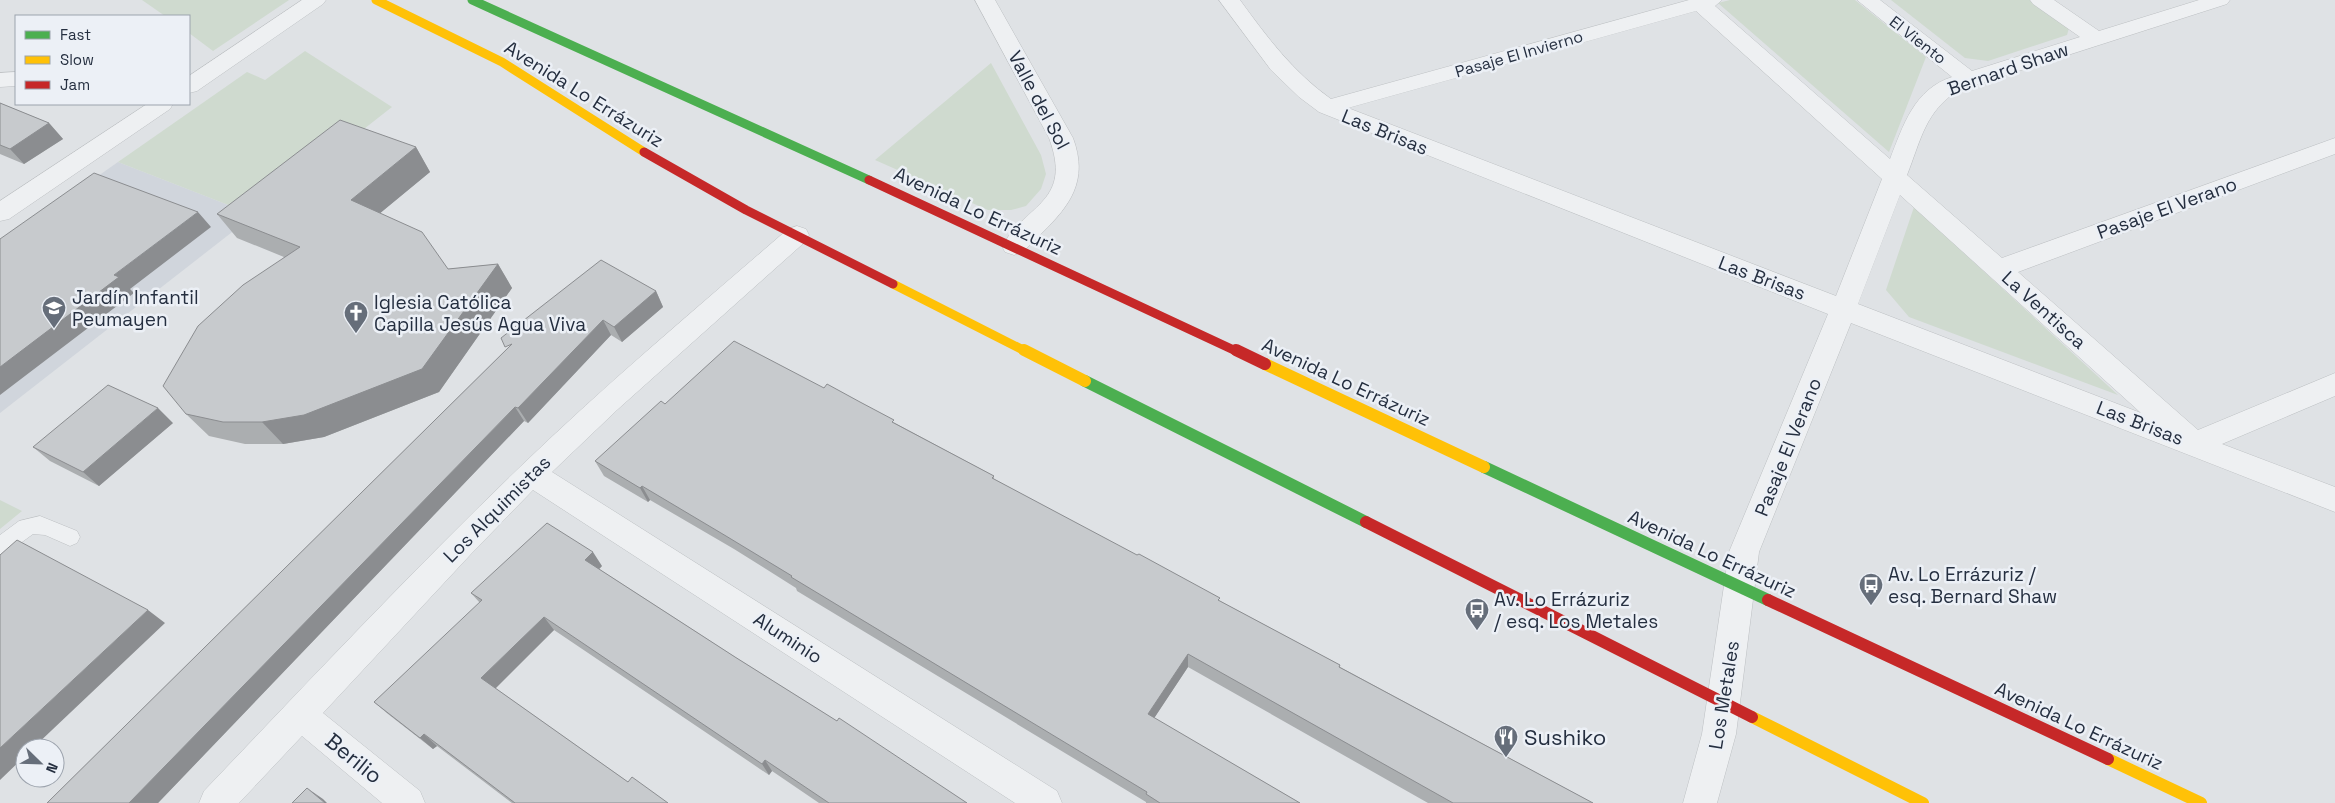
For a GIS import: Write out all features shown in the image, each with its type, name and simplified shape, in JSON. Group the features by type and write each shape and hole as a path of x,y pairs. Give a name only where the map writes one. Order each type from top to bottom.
{"main road":[{"name":"Avenida Lo Errázuriz","path":"376,0 502,62 648,155 746,210 1923,803"},
{"name":"Avenida Lo Errázuriz","path":"472,0 1014,246 2201,803"}],"street":[{"path":"190,85 316,0"},
{"name":"Valle del Sol","path":"985,0 1061,138 1069,160 1070,172 1060,196 1014,246"},
{"name":"Las Brisas","path":"1229,0 1290,79 1327,107 1358,122 2335,500"},
{"name":"El Viento","path":"1867,0 1969,80"},
{"path":"2040,0 2096,39"},
{"name":"Bernard Shaw","path":"1843,310 1919,114 1938,93 1951,85 2220,0"},
{"name":"Pasaje El Invierno","path":"1327,107 1706,2"},
{"name":"La Ventisca","path":"1706,2 1895,176 2194,444"},
{"path":"0,80 15,80"},
{"path":"0,213 150,105"},
{"name":"Pasaje El Verano","path":"1999,269 2335,146"},
{"name":"Los Alquimistas","path":"216,803 531,474 608,402 798,236"},
{"name":"Pasaje El Verano","path":"1740,586 1744,552 1843,310"},
{"path":"2194,444 2335,384"},
{"name":"Aluminio","path":"531,474 1045,803"},
{"name":"Los Metales","path":"1700,803 1714,760 1740,586"},
{"name":"Berilio","path":"300,714 408,803"}],"lane":[{"path":"0,547 25,527 32,524 46,525 70,537"}],"shaded area":[{"path":"142,0 289,0 213,51 190,34 190,15 164,15"},
{"path":"1730,0 1855,0 1926,57 1889,152 1718,3"},
{"path":"1891,0 2030,0 2069,28 2067,35 1988,61 1965,58"},
{"path":"305,51 392,107 254,215 118,162 247,72 265,80"},
{"path":"991,63 1041,155 1046,174 1041,189 1026,206 1011,210 988,210 875,160"},
{"name":"Jardín Infantil Peumayen","path":"118,162 254,215 0,413 0,245"},
{"path":"1914,207 2118,395 1909,317 1886,290"},
{"path":"0,500 22,511 0,529"}],"building":[{"path":"0,103 49,123 10,149 0,145"},
{"path":"340,120 416,147 351,200 422,232 448,269 498,264 422,369 304,415 262,422 223,422 186,414 163,386 198,326 243,285 300,247 217,214"},
{"path":"94,173 198,212 114,275 119,277 0,367 0,239"},
{"path":"601,260 656,291 614,327 603,320 518,408 515,407 129,803 47,803 62,788 65,788 65,785 512,344 505,347 501,338"},
{"path":"734,341 824,388 827,384 894,420 892,422 994,476 992,478 1137,555 1139,554 1220,598 1218,600 1340,665 1339,667 1593,803 1453,803 1188,654 1148,714 1300,803 1160,803 1146,794 1147,792 726,536 642,486 640,488 595,461 661,401 665,404"},
{"path":"108,385 158,408 83,472 33,447"},
{"path":"547,523 593,552 585,560 837,721 839,718 967,803 829,803 765,760 762,764 544,617 481,678 628,782 632,777 668,803 515,803 424,734 420,738 374,702 482,600 471,593"},
{"path":"17,540 148,610 0,748 0,555"},
{"path":"307,788 325,803 292,803"}],"traffic: fast":[{"path":"472,0 869,180"},
{"path":"1085,381 1366,522"},
{"path":"1484,467 1768,600"}],"traffic: slow":[{"path":"376,0 502,62 644,152"},
{"path":"893,284 1085,381"},
{"path":"1265,364 1484,467"},
{"path":"1752,717 1923,803"},
{"path":"2108,759 2201,803"}],"traffic: jam":[{"path":"644,152 746,210 893,284"},
{"path":"869,180 1265,364"},
{"path":"1366,522 1752,717"},
{"path":"1768,600 2108,759"}],"place":[{"name":"Jardín Infantil Peumayen","path":"54,329"},
{"name":"Iglesia Católica Capilla Jesús Agua Viva","path":"356,334"},
{"name":"Av. Lo Errázuriz / esq. Bernard Shaw","path":"1871,606"},
{"name":"Av. Lo Errázuriz / esq. Los Metales","path":"1477,631"},
{"name":"Sushiko","path":"1506,758"}]}
